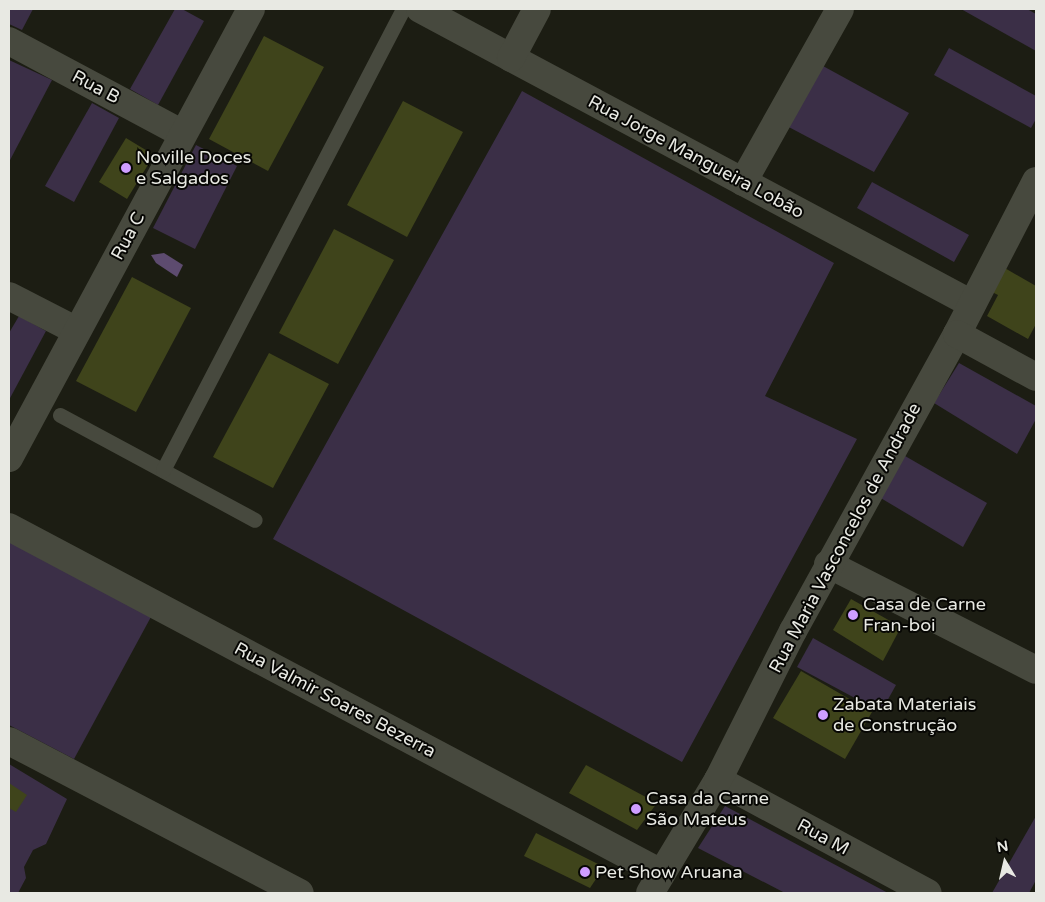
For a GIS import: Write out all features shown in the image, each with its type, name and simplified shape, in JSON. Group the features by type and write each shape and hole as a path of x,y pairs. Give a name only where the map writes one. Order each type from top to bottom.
{"street":[{"name":"Rua C","path":"9,458 250,9"},
{"name":"Rua Jorge Mangueira Lobão","path":"420,9 972,304"},
{"path":"511,58 537,9"},
{"path":"743,182 840,9"},
{"name":"Rua B","path":"9,40 183,134"},
{"name":"Rua Maria Vasconcelos de Andrade","path":"656,883 718,780 828,564 957,334 1036,181"},
{"path":"9,296 77,331"},
{"path":"957,334 1036,377"},
{"name":"Rua Valmir Soares Bezerra","path":"9,527 656,883"},
{"path":"828,564 1036,670"},
{"path":"9,741 300,893"},
{"name":"Rua M","path":"718,780 928,893"}],"lane":[{"path":"163,470 403,9"},
{"path":"60,415 255,520"}],"shaded area":[{"path":"9,9 33,9 22,30 9,24"},
{"path":"175,9 182,9 204,21 158,105 130,89"},
{"path":"961,9 1027,9 1036,14 1036,51"},
{"path":"949,48 1036,96 1036,119 1031,128 934,75"},
{"path":"9,60 52,80 9,162"},
{"path":"812,60 909,113 874,172 783,124"},
{"path":"522,91 834,263 765,396 857,439 682,762 273,539"},
{"path":"92,103 119,118 74,202 45,186"},
{"path":"196,145 237,166 195,249 153,228"},
{"path":"872,182 969,235 954,262 857,208"},
{"path":"164,253 183,265 177,277 156,263 151,255"},
{"path":"19,316 46,331 9,400 9,333"},
{"path":"959,363 1036,406 1036,419 1017,454 934,403"},
{"path":"905,456 987,503 963,547 879,497"},
{"path":"9,539 152,615 74,759 9,725"},
{"path":"813,638 896,685 881,712 797,667"},
{"path":"9,764 67,799 46,844 33,850 24,867 26,878 18,893 9,893"},
{"path":"725,806 888,893 785,893 698,848"},
{"path":"1036,816 1036,880 1029,893 992,893"}],"building":[{"path":"264,36 324,67 268,171 209,139"},
{"path":"403,101 463,132 407,237 347,205"},
{"name":"Noville Doces e Salgados","path":"126,138 154,155 127,199 99,182"},
{"path":"334,229 394,260 338,364 279,333"},
{"path":"1003,267 1036,286 1036,324 1028,339 987,316 998,295 990,291"},
{"path":"132,277 191,308 136,412 76,381"},
{"path":"269,353 329,384 273,488 213,457"},
{"path":"851,599 901,627 883,661 833,630"},
{"name":"Zabata Materiais de Construção","path":"801,671 872,712 845,759 773,718"},
{"path":"586,765 657,803 637,830 569,793"},
{"path":"9,783 27,795 16,812 9,808"},
{"path":"536,833 604,867 590,888 524,856"}],"place":[{"name":"Noville Doces e Salgados","path":"126,168"},
{"name":"Casa de Carne Fran-boi","path":"853,615"},
{"name":"Zabata Materiais de Construção","path":"823,715"},
{"name":"Casa da Carne São Mateus","path":"636,809"},
{"name":"Pet Show Aruana","path":"585,872"}]}
